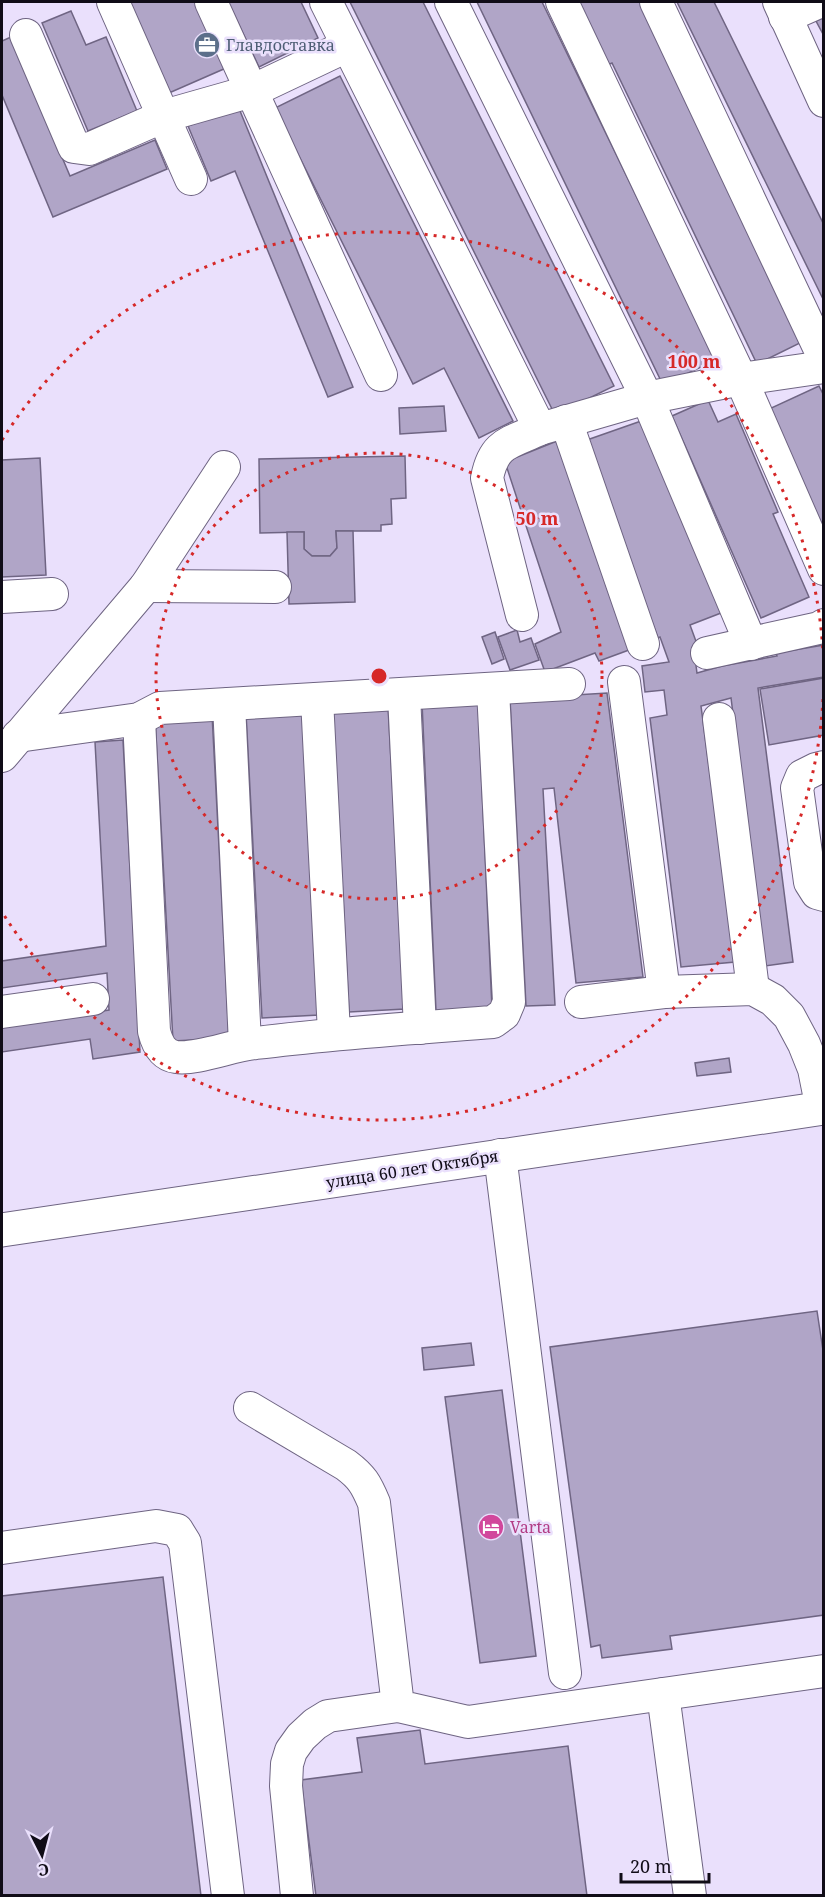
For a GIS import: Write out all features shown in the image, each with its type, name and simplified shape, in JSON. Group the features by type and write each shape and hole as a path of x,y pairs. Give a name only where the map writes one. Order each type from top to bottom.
{"main road":[{"name":"улица 60 лет Октября","path":"2,1230 823,1108"}],"lane":[{"path":"113,2 190,179"},
{"path":"211,2 381,375"},
{"path":"326,2 347,46 553,425 643,644"},
{"path":"451,2 647,398 751,644"},
{"path":"562,2 741,380 824,569"},
{"path":"656,2 824,358"},
{"path":"819,2 782,9 824,101"},
{"path":"26,35 74,147 89,149 164,116 252,91 347,46"},
{"path":"522,615 487,478 490,463 500,447 553,425 647,398 741,380 824,368"},
{"path":"10,746 146,586 224,467"},
{"path":"146,586 275,587"},
{"path":"2,597 51,594"},
{"path":"707,653 824,625"},
{"path":"624,682 664,992"},
{"path":"10,746 139,718 160,708 569,684"},
{"path":"139,718 154,1031 158,1044 164,1052 175,1058 245,1044 334,1033 493,1022 504,1014 509,1002 493,690"},
{"path":"404,695 420,1028"},
{"path":"317,699 334,1033"},
{"path":"229,704 245,1044"},
{"path":"719,719 753,989"},
{"path":"824,767 802,776 797,788 810,882 817,893 824,896"},
{"path":"581,1002 664,992 753,989 773,1000 789,1016 814,1069 823,1108"},
{"path":"2,1012 93,999"},
{"path":"500,1155 565,1673"},
{"path":"250,1408 346,1465 359,1474 367,1486 374,1503 398,1706"},
{"path":"2,1548 156,1526 177,1530 185,1543 228,1896"},
{"path":"297,1896 286,1786 287,1764 291,1751 301,1737 328,1716 398,1706 468,1722 824,1671"},
{"path":"663,1694 690,1896"}],"building":[{"path":"128,2 197,2 226,68 169,93"},
{"path":"228,2 301,2 318,38 259,67"},
{"path":"350,2 423,2 614,386 555,415"},
{"path":"477,2 542,2 716,360 663,385"},
{"path":"574,2 640,2 804,341 757,364 612,63 605,66"},
{"path":"677,2 714,2 824,225 824,301"},
{"path":"71,11 86,45 106,37 137,111 88,131 42,23"},
{"path":"824,17 824,36 816,21"},
{"path":"11,37 70,176 155,140 167,169 53,217 2,95 2,41"},
{"path":"340,76 513,421 479,438 444,368 413,384 275,108"},
{"path":"238,106 353,387 328,397 235,171 211,181 188,126"},
{"path":"819,386 824,396 824,529 769,409"},
{"path":"708,400 718,422 736,414 778,512 773,514 809,597 761,618 672,416"},
{"path":"444,406 446,431 400,434 399,408"},
{"path":"644,420 721,613 690,625 701,655 695,658 697,673 777,656 776,653 824,645 824,677 758,688 793,962 765,966 731,698 701,706 735,962 681,967 650,718 667,715 664,690 645,692 642,666 669,662 584,441"},
{"path":"557,441 629,650 599,661 595,653 545,672 535,644 561,632 505,462"},
{"path":"405,456 406,498 391,499 392,524 381,525 381,531 336,531 337,548 330,556 312,556 304,549 304,532 260,533 259,459"},
{"path":"40,458 46,575 2,577 2,460"},
{"path":"336,531 353,531 355,602 289,604 287,532 304,532 304,549 312,556 330,556 337,548"},
{"path":"517,630 520,642 531,638 539,660 510,670 498,637"},
{"path":"495,632 504,659 492,664 482,637"},
{"path":"824,678 824,735 769,745 760,689"},
{"path":"607,693 643,977 576,983 554,788 543,789 555,1005 526,1006 510,699"},
{"path":"478,701 492,1008 436,1011 422,703"},
{"path":"388,707 405,1009 349,1012 333,710"},
{"path":"303,710 319,1015 262,1018 246,713"},
{"path":"212,714 229,1038 173,1041 155,718"},
{"path":"123,740 140,1052 93,1059 90,1039 2,1052 2,1025 109,1010 107,973 2,988 2,961 106,946 95,742"},
{"path":"729,1058 731,1072 697,1076 695,1063"},
{"path":"817,1311 824,1357 824,1615 670,1636 672,1649 602,1658 600,1645 591,1647 550,1347"},
{"path":"471,1343 474,1365 424,1370 422,1348"},
{"name":"Varta","path":"502,1390 536,1656 480,1663 445,1397"},
{"path":"163,1577 201,1896 2,1896 2,1596"},
{"path":"420,1730 425,1764 568,1746 587,1896 316,1896 301,1780 362,1772 357,1738"}],"place":[{"name":"Главдоставка","path":"207,45"},
{"name":"Varta","path":"491,1527"}]}
